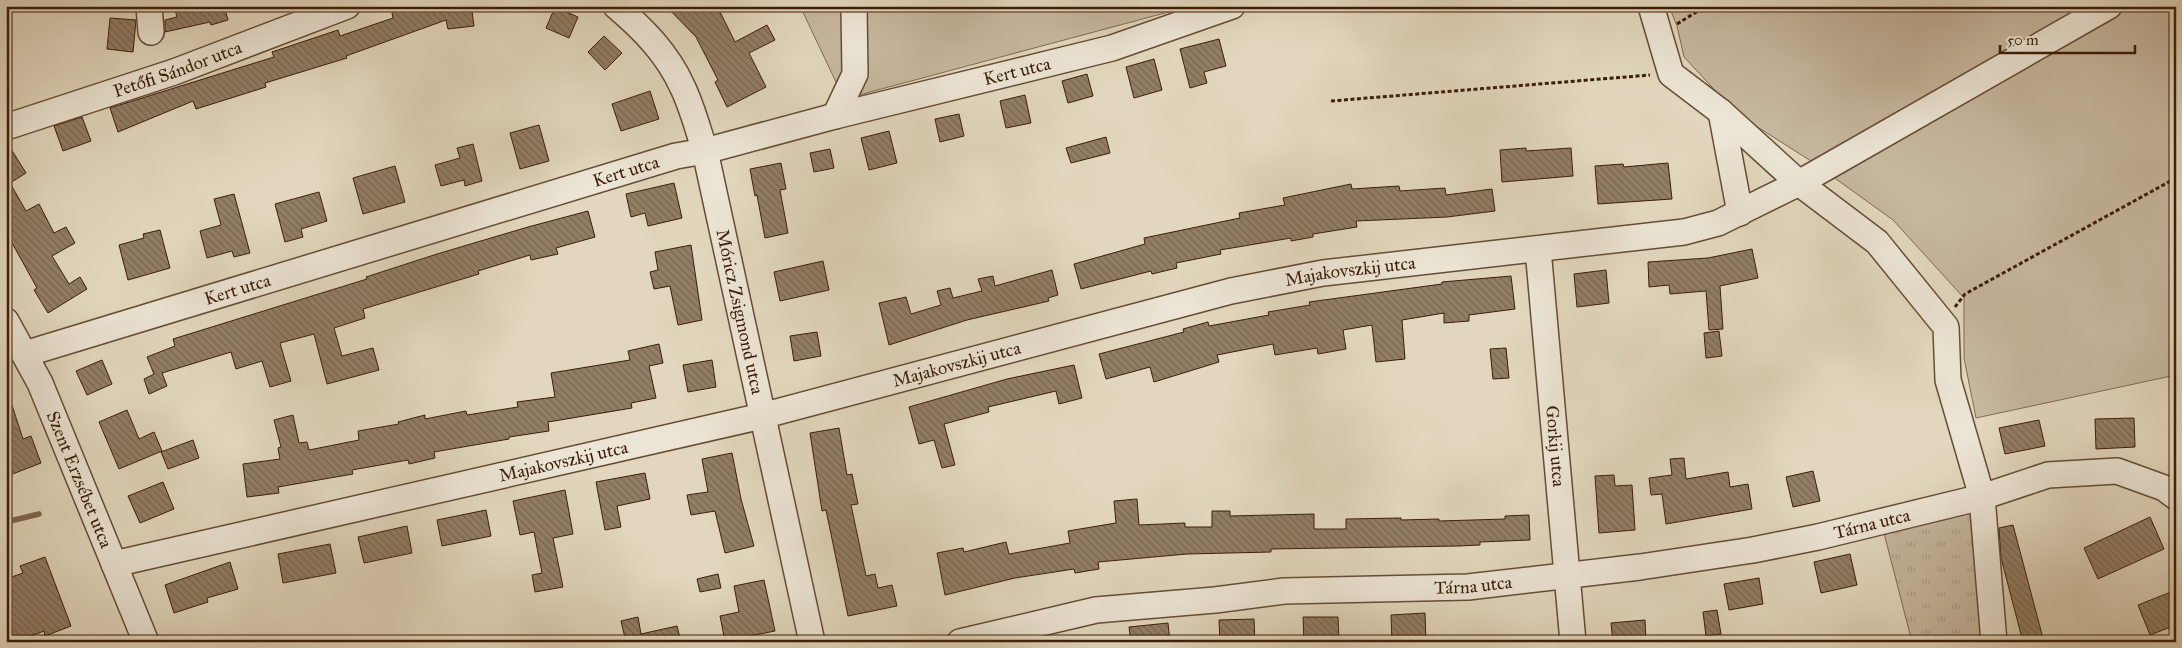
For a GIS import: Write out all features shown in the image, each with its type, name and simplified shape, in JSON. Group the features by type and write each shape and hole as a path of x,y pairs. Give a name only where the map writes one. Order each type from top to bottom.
{"street":[{"path":"149,6 151,32"},
{"name":"Petőfi Sándor utca","path":"6,127 174,72 346,6"},
{"name":"Móricz Zsigmond utca","path":"616,6 643,29 666,57 683,86 705,151 812,642"},
{"path":"836,116 855,74 854,6"},
{"name":"Kert utca","path":"24,354 676,156 705,151 836,116 1112,48 1232,6"},
{"path":"1651,6 1671,74 1721,112 1799,183 1877,242 1946,327 1948,380 1982,497 1994,642"},
{"name":"Majakovszkij utca","path":"114,564 762,416 1231,291 1323,274 1684,232 1718,223 1799,183 2109,6"},
{"path":"1721,112 1740,213"},
{"name":"Gorkij utca","path":"1538,249 1573,642"},
{"name":"Szent Erzsébet utca","path":"6,321 40,382 146,642"},
{"name":"Tárna utca","path":"960,642 1096,610 1215,600 1284,591 1468,587 1566,576 1762,548 1818,537 1982,497 2048,475 2117,470 2164,488 2176,497"}],"path":[{"path":"1659,34 1706,6"},
{"path":"1331,102 1671,74"},
{"path":"1946,327 1950,312 1965,294 2176,178"}],"green space":[{"path":"800,6 1191,6 844,99"},
{"path":"1669,6 2176,6 2176,375 1976,418 1964,358 1964,298 1893,220 1811,161 1737,114 1684,57 1677,26"},
{"path":"1972,511 1985,642 1912,642 1884,533"}],"building":[{"path":"174,6 196,6 197,10 210,6 224,6 228,20 211,25 210,22 165,32 165,20 177,17"},
{"path":"410,6 479,8 472,11 474,26 448,29 446,20 346,56 347,58 265,83 266,87 196,109 193,101 118,132 110,108 274,57 272,52 338,30 340,36 393,18 392,13"},
{"path":"666,6 717,6 735,42 767,25 775,40 749,53 766,87 727,107 715,82 718,80 696,37"},
{"path":"555,7 578,17 569,38 546,28"},
{"path":"110,18 136,20 133,52 107,49"},
{"path":"604,36 622,53 605,70 588,52"},
{"path":"1219,39 1226,66 1204,72 1207,83 1190,88 1180,49"},
{"path":"1154,59 1162,90 1134,98 1126,67"},
{"path":"1087,74 1093,96 1068,103 1062,81"},
{"path":"650,91 659,119 621,131 612,104"},
{"path":"1025,95 1031,123 1006,128 1000,101"},
{"path":"959,114 964,136 940,142 935,119"},
{"path":"82,117 91,141 63,151 54,126"},
{"path":"539,125 549,161 520,169 510,133"},
{"path":"889,131 897,163 869,170 861,138"},
{"path":"1106,137 1110,153 1071,163 1066,148"},
{"path":"6,141 26,173 10,183 26,211 39,204 54,233 66,227 75,243 52,256 69,284 80,277 87,289 48,313 34,290 37,288 6,232"},
{"path":"473,144 482,181 465,186 464,180 441,186 435,165 460,158 457,148"},
{"path":"1526,148 1526,151 1571,148 1573,176 1502,182 1500,150"},
{"path":"830,149 834,168 814,172 810,153"},
{"path":"781,163 786,189 780,190 788,233 765,238 750,169"},
{"path":"1668,163 1672,199 1598,204 1595,166 1623,164 1624,167"},
{"path":"395,166 405,202 363,214 353,178"},
{"path":"674,183 682,218 648,226 645,213 631,217 626,194"},
{"path":"1351,184 1352,189 1399,186 1400,191 1445,188 1446,195 1492,189 1495,211 1447,217 1356,221 1357,227 1313,234 1313,237 1291,241 1291,238 1220,250 1221,254 1176,263 1177,268 1152,274 1151,271 1081,289 1074,264 1145,244 1144,238 1240,218 1239,213 1285,205 1283,198"},
{"path":"319,192 327,221 301,229 303,237 285,242 275,204"},
{"path":"234,194 250,253 234,257 232,251 207,258 200,231 221,225 214,199"},
{"path":"588,211 595,237 556,248 558,254 531,260 530,255 478,271 479,274 363,309 365,318 334,328 342,356 373,348 379,370 327,384 314,334 280,343 291,381 270,387 262,361 236,369 231,352 162,373 167,386 149,394 144,379 154,374 147,357 175,346 173,339 367,279 366,277 437,254"},
{"path":"160,230 170,268 128,280 119,245 144,238 143,234"},
{"path":"691,245 702,320 678,325 670,286 654,289 650,272 658,270 655,252"},
{"path":"1752,249 1758,278 1720,286 1723,329 1709,330 1706,291 1670,294 1669,285 1649,287 1648,262 1708,258"},
{"path":"823,261 829,290 780,301 774,272"},
{"path":"1052,270 1058,295 1048,298 1049,301 967,320 889,345 879,303 906,297 911,314 941,305 937,291 950,288 953,298 982,291 978,279 993,276 995,286"},
{"path":"1606,270 1609,303 1577,307 1574,274"},
{"path":"1511,276 1515,309 1469,315 1469,321 1444,323 1444,313 1402,320 1405,359 1376,362 1372,325 1343,330 1346,349 1318,354 1317,348 1275,355 1273,344 1217,355 1219,362 1154,382 1150,367 1106,379 1099,354 1184,332 1183,329 1208,322 1209,326 1269,315 1268,312 1310,305 1309,302 1442,284 1442,282"},
{"path":"1719,331 1722,356 1706,358 1704,333"},
{"path":"817,332 821,356 794,361 790,336"},
{"path":"659,344 663,363 649,366 656,398 631,403 632,408 548,422 549,431 434,452 435,458 409,464 408,460 352,470 353,474 278,487 279,493 247,497 243,464 280,459 278,448 281,447 274,420 293,415 299,443 307,442 309,450 359,440 358,431 399,424 398,422 425,415 425,419 466,411 467,415 518,407 517,402 555,397 551,373 630,360 628,351"},
{"path":"1506,348 1509,378 1493,379 1490,349"},
{"path":"102,360 112,384 87,395 76,371"},
{"path":"712,360 716,387 688,392 683,365"},
{"path":"1074,365 1082,398 1059,404 1056,391 988,407 989,412 944,424 955,465 942,468 934,440 919,444 909,407 1007,379"},
{"path":"9,396 23,439 31,436 41,463 10,475 6,465 6,397"},
{"path":"127,410 139,439 154,432 162,451 119,469 99,422"},
{"path":"2134,418 2135,447 2096,449 2095,419"},
{"path":"2039,420 2045,446 2005,454 1999,428"},
{"path":"839,428 847,475 852,474 858,504 851,505 866,576 875,574 878,588 892,585 897,606 848,616 826,510 822,511 810,433"},
{"path":"193,440 199,458 168,469 161,452"},
{"path":"732,453 741,499 754,546 725,553 715,511 691,515 687,495 708,492 702,459"},
{"path":"1684,458 1686,479 1728,472 1730,487 1748,484 1752,509 1666,524 1662,494 1651,495 1649,478 1672,475 1670,459"},
{"path":"1813,471 1820,501 1793,507 1786,477"},
{"path":"645,473 650,499 617,506 621,527 605,530 596,482"},
{"path":"1614,475 1615,486 1632,485 1635,530 1599,533 1595,476"},
{"path":"163,482 174,509 140,523 128,496"},
{"path":"565,490 573,534 553,538 563,587 535,592 532,575 542,573 534,532 520,535 513,501"},
{"path":"1137,499 1139,525 1185,523 1185,527 1212,527 1212,511 1230,511 1230,516 1314,514 1314,529 1346,529 1346,519 1401,518 1401,520 1439,519 1439,521 1505,519 1505,516 1529,515 1530,540 1480,542 1480,545 1459,546 1271,549 1271,552 1187,554 1098,562 1099,569 1075,573 1074,569 1015,578 945,595 937,553 963,548 964,552 1006,542 1009,554 1070,543 1068,531 1116,523 1114,501"},
{"path":"486,510 491,536 442,546 437,520"},
{"path":"2150,517 2164,549 2098,579 2084,548"},
{"path":"2013,525 2044,642 2023,642 2001,558 1999,528"},
{"path":"407,526 412,553 364,563 358,537"},
{"path":"330,544 336,573 283,583 278,554"},
{"path":"1850,554 1857,585 1821,593 1814,562"},
{"path":"45,557 71,626 45,636 44,631 16,642 6,642 6,579 23,573 20,566"},
{"path":"230,562 238,589 207,598 208,602 174,613 165,585"},
{"path":"718,574 721,588 700,592 697,579"},
{"path":"1759,578 1763,604 1729,610 1724,584"},
{"path":"764,580 775,631 725,641 720,616 739,612 734,586"},
{"path":"2176,590 2176,625 2150,635 2138,605"},
{"path":"1717,610 1721,634 1706,636 1703,612"},
{"path":"1425,613 1426,642 1392,642 1391,615"},
{"path":"638,617 641,634 677,626 681,642 626,642 621,621"},
{"path":"1303,617 1338,617 1339,642 1304,642"},
{"path":"1254,619 1255,642 1220,642 1219,620"},
{"path":"1645,620 1646,642 1613,642 1611,623"},
{"path":"1168,623 1170,642 1131,642 1129,627"}],"waterway":[{"path":"6,522 39,514"}]}
